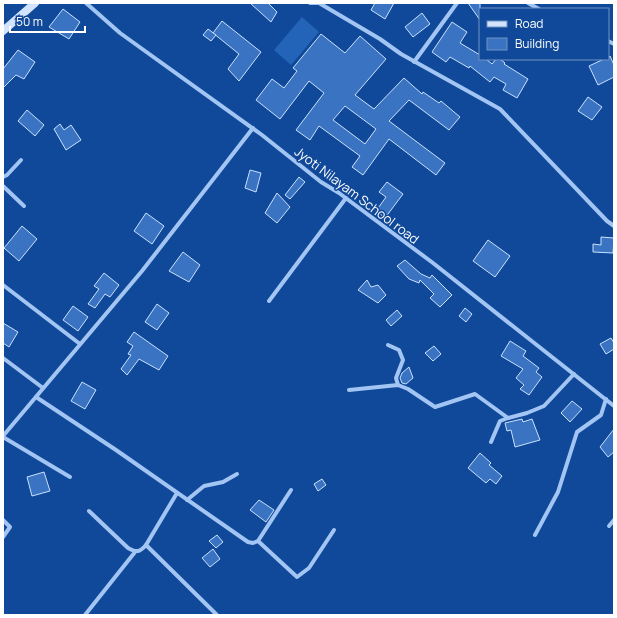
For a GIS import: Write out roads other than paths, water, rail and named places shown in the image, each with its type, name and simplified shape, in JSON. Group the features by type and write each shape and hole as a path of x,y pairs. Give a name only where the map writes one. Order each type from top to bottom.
{"main road":[{"path":"3,31 35,3"}],"street":[{"name":"Jyoti Nilayam School road","path":"86,3 120,33 253,128 320,182 346,198 498,312 614,406"},
{"path":"310,3 319,4 380,39 414,62 500,109 607,221 614,226"},
{"path":"414,62 457,3"},
{"path":"528,3 538,8"},
{"path":"70,478 3,437 142,271 253,128"},
{"path":"3,177 7,175 21,160"},
{"path":"3,186 24,206"},
{"path":"269,302 346,198"},
{"path":"3,285 80,344"},
{"path":"388,345 399,350 403,360 396,378 398,385"},
{"path":"3,358 43,388"},
{"path":"491,442 500,422 544,406 574,374"},
{"path":"349,390 398,385 408,389 436,407 476,394 508,418"},
{"path":"36,397 116,450 242,540 253,543 258,541 292,490"},
{"path":"535,535 558,492 577,432 601,415 606,400"},
{"path":"187,500 204,486 223,482 237,474"},
{"path":"84,615 135,552 140,551 146,545 177,493"},
{"path":"89,512 128,548 135,552"},
{"path":"3,520 10,527 3,537"},
{"path":"609,526 614,520"},
{"path":"258,541 297,577 309,568 334,530"},
{"path":"146,545 217,615"}]}
